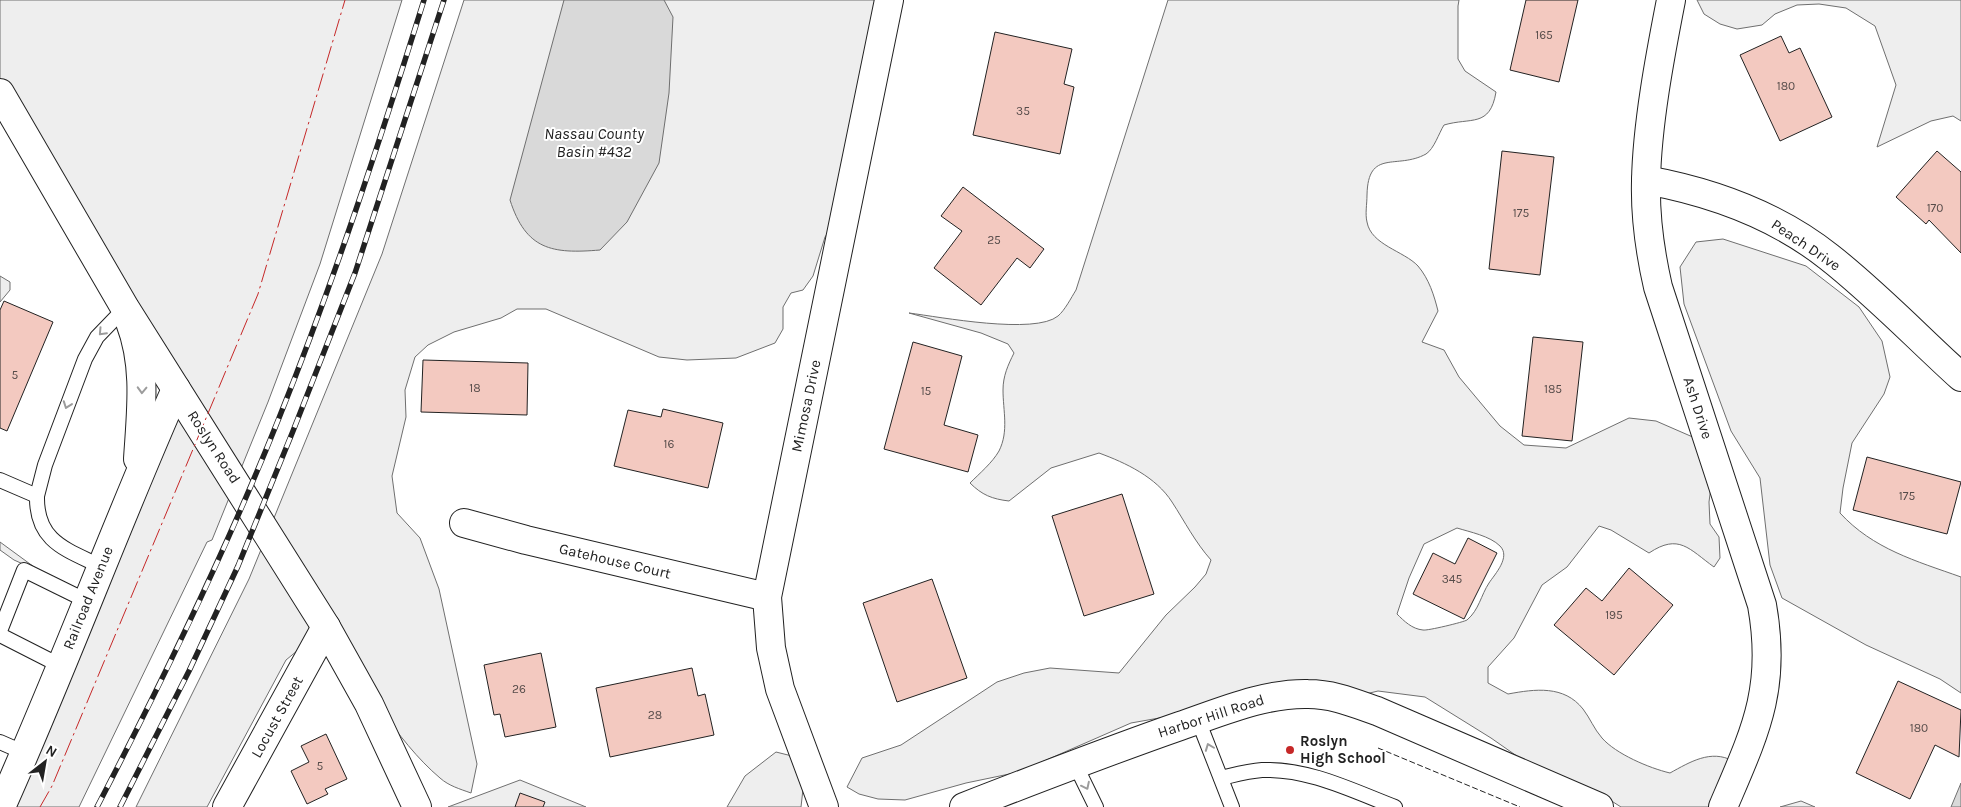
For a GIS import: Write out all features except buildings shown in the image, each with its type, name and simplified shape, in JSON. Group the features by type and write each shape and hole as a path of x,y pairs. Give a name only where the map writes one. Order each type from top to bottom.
{"street":[{"name":"Mimosa Drive","path":"824,807 780,689 772,648 766,597 889,0"},
{"name":"Ash Drive","path":"1672,0 1654,107 1646,180 1647,222 1658,287 1762,605 1767,631 1768,660 1761,709 1748,748 1723,807"},
{"name":"Roslyn Road","path":"3,105 125,308 326,627 369,704 417,807"},
{"name":"Peach Drive","path":"1646,180 1684,187 1721,198 1764,217 1800,237 1829,257 1961,377"},
{"path":"125,308 137,340 142,376 137,476"},
{"name":"Railroad Avenue","path":"1,807 61,666 137,476 176,389"},
{"name":"Gatehouse Court","path":"464,523 766,597"},
{"name":"Locust Street","path":"227,807 326,627"},
{"name":"Harbor Hill Road","path":"964,807 1075,764 1242,704 1276,696 1307,694 1344,699 1599,807"}],"lane":[{"path":"100,566 69,551 49,536 40,526 36,513 37,496 44,465 84,359 97,337 125,308"},
{"path":"0,480 37,496"},
{"path":"0,630 24,570 86,601"},
{"path":"0,635 61,666"},
{"path":"1198,720 1232,807"},
{"path":"0,742 25,753"},
{"path":"1075,764 1096,807"},
{"path":"1221,778 1262,770 1295,773 1311,776 1395,807"}],"shaded area":[{"path":"0,0 402,0 320,264 268,402 212,540 207,542 79,807 1,807 176,389 0,93"},
{"path":"464,0 886,0 848,204 825,237 813,276 803,290 791,293 783,307 783,329 775,343 736,358 687,360 659,357 546,309 517,309 501,318 454,332 428,345 415,357 405,390 406,417 392,476 397,513 420,538 439,589 477,764 471,793 443,781 408,746 379,707 326,627 286,660 207,807 136,807 249,579 382,254"},
{"path":"1168,0 1459,0 1458,59 1465,71 1496,92 1493,103 1489,111 1478,119 1444,125 1434,145 1426,154 1405,161 1378,166 1373,171 1369,180 1367,195 1366,216 1370,230 1381,242 1418,266 1433,293 1438,311 1422,342 1444,350 1459,377 1500,426 1524,445 1566,448 1629,418 1656,421 1695,438 1714,463 1709,502 1710,524 1719,537 1720,558 1714,567 1690,549 1676,544 1659,547 1649,553 1611,530 1599,526 1567,567 1542,585 1514,638 1488,667 1488,683 1508,694 1539,690 1558,692 1567,696 1583,709 1599,735 1608,744 1633,760 1662,771 1670,773 1701,758 1717,756 1733,761 1722,807 1621,807 1599,793 1534,768 1491,738 1425,697 1378,691 1345,699 1255,701 1131,723 1019,772 966,783 905,800 878,799 859,794 847,787 862,758 901,745 997,682 1024,673 1050,668 1119,673 1166,615 1206,574 1211,560 1195,539 1172,502 1158,485 1120,461 1099,453 1051,468 1009,501 988,496 970,483 993,460 1002,443 1005,428 1003,385 1006,371 1014,353 1008,344 981,333 909,313 964,321 1029,324 1046,321 1058,316 1076,290","holes":["1457,528 1485,537 1496,543 1503,550 1503,560 1480,602 1467,620 1426,630 1419,629 1405,622 1397,614 1409,578 1424,544"]},
{"path":"1697,0 1961,0 1961,121 1953,116 1931,121 1877,147 1896,85 1875,26 1846,8 1819,4 1797,5 1775,14 1762,25 1737,29 1720,24 1704,14"},
{"path":"1723,239 1806,266 1859,307 1882,341 1890,377 1884,394 1852,443 1840,513 1866,536 1881,545 1961,577 1961,693 1940,679 1866,645 1782,598 1770,565 1760,478 1731,431 1684,304 1680,267 1696,242"},
{"path":"0,276 10,282 10,290 0,302"},
{"path":"0,542 41,572 14,560 0,550"},
{"path":"776,752 792,756 803,789 801,807 727,807 745,776"},
{"path":"520,780 586,807 448,807"},
{"path":"1801,801 1815,807 1780,807"}],"water":[{"name":"Nassau County Basin #432","path":"564,0 664,0 673,17 669,93 659,163 627,222 600,250 568,251 543,245 533,239 524,229 516,217 510,200"},
{"path":"1961,783 1961,807 1951,807"}],"railway":[{"path":"97,807 193,615 259,468 319,315 391,106 424,0"},
{"path":"120,807 189,671 238,566 293,431 355,273 444,0"}],"fence":[{"path":"1378,748 1520,807"}],"power":[{"path":"40,807 52,786 258,294 345,0"}],"place":[{"name":"Roslyn High School","path":"1290,750"}]}
